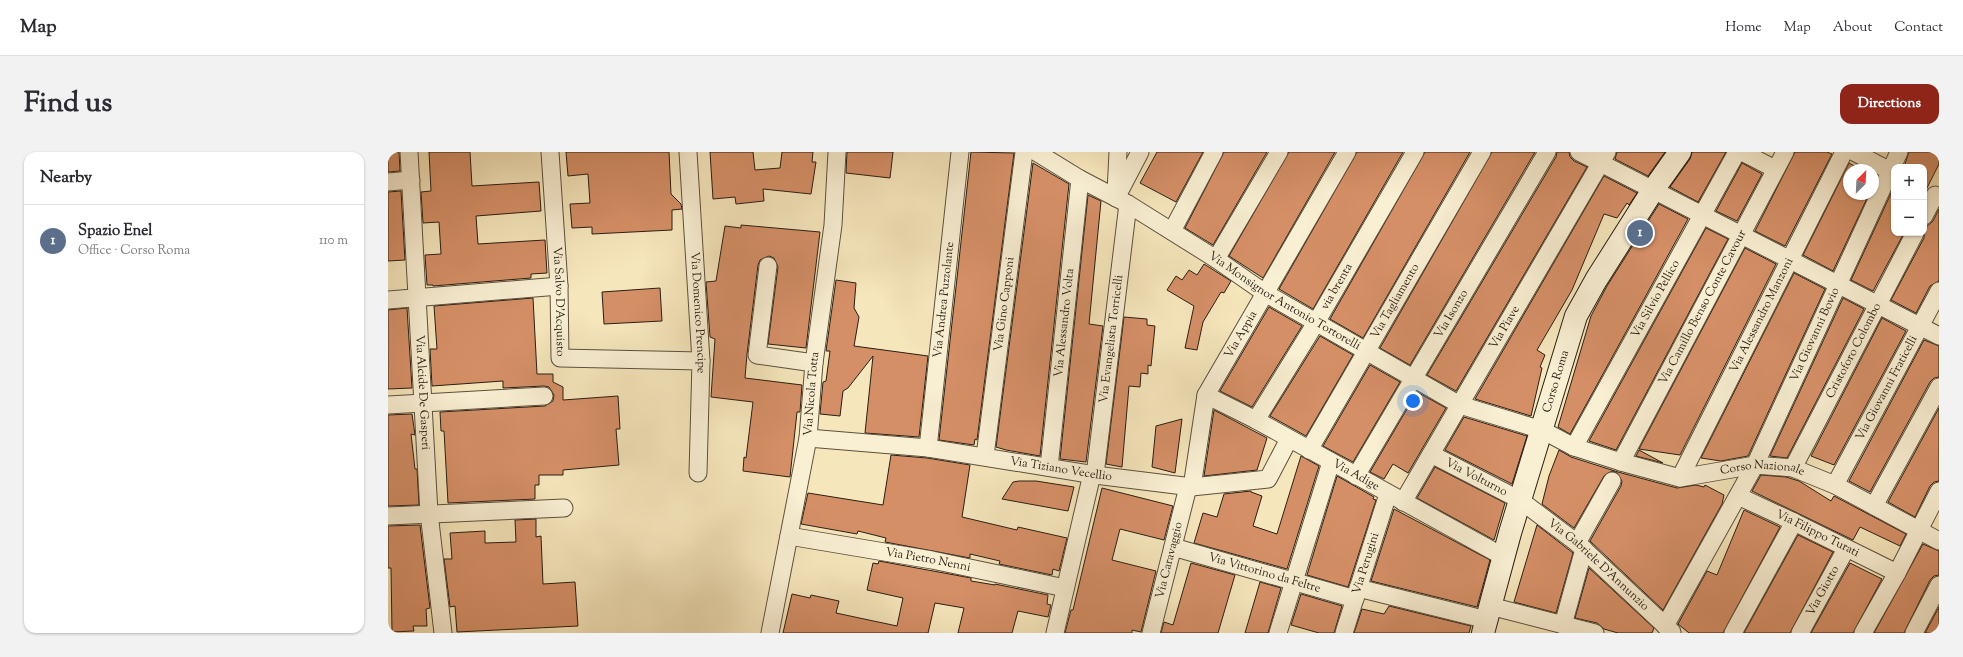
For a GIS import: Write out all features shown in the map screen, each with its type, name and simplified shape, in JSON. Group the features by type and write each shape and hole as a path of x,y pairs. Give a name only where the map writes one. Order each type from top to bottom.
{"main road":[{"name":"Corso Roma","path":"1487,620 1520,500 1576,316 1596,280 1653,190 1680,152"}],"street":[{"name":"Via Alcide De Gasperi","path":"410,152 429,513 443,633"},
{"name":"Via Salvo D'Acquisto","path":"550,152 559,286 560,358 701,361"},
{"name":"Via Domenico Prencipe","path":"688,152 701,361 698,473"},
{"name":"Via Nicola Totta","path":"770,633 808,438 814,363 833,224 837,152"},
{"name":"Via Andrea Puzzolante","path":"928,448 960,152"},
{"name":"Via Gino Capponi","path":"985,456 1024,152"},
{"name":"Via Monsignor Antonio Tortorelli","path":"1036,152 1080,179 1122,201 1172,231 1265,293 1317,321 1460,405 1542,430"},
{"name":"Via Evangelista Torricelli","path":"1055,633 1093,474 1122,201 1118,152"},
{"path":"1122,201 1140,152"},
{"path":"1172,231 1214,152"},
{"path":"1216,259 1279,152"},
{"name":"Via Appia","path":"1190,487 1206,395 1347,152"},
{"name":"via brenta","path":"1256,420 1317,321 1415,152"},
{"name":"Via Tagliamento","path":"1309,450 1365,350 1482,152"},
{"name":"Via Isonzo","path":"1356,476 1547,152"},
{"path":"1579,152 1604,158 1653,190 1839,283 1939,336"},
{"name":"Via Silvio Pellico","path":"1574,447 1737,152"},
{"path":"1742,152 1775,170"},
{"name":"Via Camillo Benso Conte Cavour","path":"1621,462 1740,234 1785,152"},
{"name":"Via Alessandro Manzoni","path":"1680,478 1844,152"},
{"path":"1855,152 1891,171"},
{"name":"Via Giovanni Bovio","path":"1895,164 1899,152"},
{"name":"Via Piave","path":"1395,498 1432,454 1604,158"},
{"name":"Via Giovanni Bovio","path":"1669,629 1755,465 1891,174"},
{"name":"Via Alessandro Volta","path":"1049,467 1080,179"},
{"path":"388,182 411,180"},
{"path":"1927,209 1934,192"},
{"name":"Cristoforo Colombo","path":"1792,468 1913,236"},
{"path":"768,266 757,355 814,363"},
{"path":"388,300 559,286"},
{"name":"Via Giovanni Fraticelli","path":"1835,485 1939,291"},
{"path":"1874,506 1939,387"},
{"name":"Via Adige","path":"1206,395 1256,420 1504,557"},
{"path":"388,405 544,396"},
{"path":"1542,430 1574,447"},
{"name":"Via Tiziano Vecellio","path":"808,438 928,448 1093,474 1190,487 1268,479 1289,439"},
{"name":"Corso Nazionale","path":"1574,447 1621,462 1680,478 1755,465 1792,468 1835,485 1939,541"},
{"name":"Via Volturno","path":"1432,454 1520,500"},
{"path":"1278,633 1331,462"},
{"path":"1563,625 1580,546 1612,481"},
{"name":"Via Caravaggio","path":"1151,633 1190,487"},
{"path":"1863,633 1939,491"},
{"name":"Via Filippo Turati","path":"1738,496 1896,573"},
{"name":"Via Perugini","path":"1344,633 1356,594 1395,498"},
{"name":"Via Gabriele D'Annunzio","path":"1520,500 1580,546 1669,629"},
{"path":"388,516 564,508"},
{"path":"1733,633 1794,522"},
{"name":"Via Pietro Nenni","path":"789,536 932,560 1065,588"},
{"name":"Via Vittorino da Feltre","path":"1173,547 1293,582 1487,620 1563,625 1595,633"},
{"name":"Via Giotto","path":"1800,633 1846,549"},
{"path":"1914,633 1939,586"}],"building":[{"path":"388,152 399,152 400,171 388,172"},
{"path":"429,152 470,152 472,186 539,182 541,211 476,216 478,244 545,240 547,273 531,274 531,278 433,286 427,285 425,255 441,254 439,222 423,223 421,192 431,191"},
{"path":"566,152 669,152 671,194 681,204 682,209 672,210 672,230 592,234 592,227 572,228 570,204 590,203 588,174 568,176"},
{"path":"710,152 753,152 755,170 780,168 782,152 813,152 812,162 816,162 811,194 763,189 764,201 736,204 735,197 713,199"},
{"path":"847,152 893,152 890,178 846,173"},
{"path":"971,152 1014,153 977,440 975,439 974,445 939,440"},
{"path":"1157,152 1203,152 1176,202 1140,183"},
{"path":"1224,152 1267,152 1213,245 1185,228"},
{"path":"1289,152 1335,152 1263,278 1229,256"},
{"path":"1357,152 1403,152 1313,309 1279,289"},
{"path":"1425,152 1470,152 1363,338 1330,319"},
{"path":"1492,152 1535,152 1410,365 1380,348"},
{"path":"1557,152 1569,152 1570,157 1574,161 1587,167 1456,391 1427,375 1556,157"},
{"path":"1617,152 1665,152 1648,176 1615,159"},
{"path":"1692,152 1726,152 1698,202 1670,187 1690,159"},
{"path":"1795,152 1827,152 1832,154 1785,246 1755,231"},
{"path":"1909,152 1939,152 1939,164 1927,188 1927,164 1905,164"},
{"path":"1033,163 1069,184 1040,456 996,447"},
{"path":"1742,163 1762,174 1737,221 1716,211"},
{"path":"1843,175 1843,200 1866,200 1833,271 1803,255"},
{"path":"1604,176 1637,193 1629,205 1627,203 1617,218 1604,214 1572,290 1537,350 1545,355 1540,367 1542,368 1531,416 1475,399"},
{"path":"401,191 405,260 388,261 388,192"},
{"path":"1891,193 1891,236 1902,236 1873,291 1851,280"},
{"path":"1088,195 1101,201 1089,324 1103,326 1086,462 1060,459"},
{"path":"1659,204 1688,219 1570,434 1558,427 1591,316 1607,286"},
{"path":"1939,209 1939,281 1930,286 1916,313 1891,300 1924,236 1927,236 1927,226 1933,221"},
{"path":"741,225 820,232 806,348 768,344 778,267 774,258 769,256 760,260 758,265 747,354 745,378 802,385 800,412 797,412 790,477 743,471 753,402 711,397 715,339 710,337 706,282 716,281 725,226 741,228"},
{"path":"1706,228 1728,239 1616,450 1589,441"},
{"path":"1745,248 1776,264 1680,455 1639,449"},
{"path":"1204,264 1231,281 1224,293 1221,292 1203,322 1197,350 1185,348 1194,306 1167,290 1176,276 1182,280 1189,270 1197,275"},
{"path":"1794,273 1825,289 1748,456 1721,461 1701,458"},
{"path":"836,280 856,283 854,308 859,317 854,346 928,356 919,437 865,433 873,356 848,388 843,391 840,416 820,414 823,382 826,381 830,351 826,351"},
{"path":"660,288 662,321 604,324 602,292"},
{"path":"533,298 537,374 553,374 553,382 563,387 563,400 618,396 620,429 616,429 619,465 563,470 563,475 539,475 539,485 535,485 535,499 448,503 444,431 441,431 440,412 545,406 553,401 554,395 549,387 544,386 503,388 503,381 432,386 430,349 437,349 434,306"},
{"path":"1843,298 1864,309 1787,458 1770,456"},
{"path":"1269,307 1302,326 1252,407 1220,391"},
{"path":"407,308 412,388 388,389 388,310"},
{"path":"1124,317 1147,319 1147,325 1155,326 1151,366 1148,365 1148,374 1141,373 1140,387 1129,386 1122,467 1106,464"},
{"path":"1882,318 1906,331 1834,465 1811,456"},
{"path":"1320,336 1353,355 1306,436 1270,416"},
{"path":"1924,340 1939,346 1939,377 1934,378 1930,382 1870,492 1849,481"},
{"path":"1370,365 1400,382 1353,462 1323,446"},
{"path":"1417,392 1446,408 1408,473 1393,464 1384,479 1370,472"},
{"path":"1939,408 1939,481 1934,482 1930,486 1915,517 1888,502"},
{"path":"1214,410 1267,438 1257,470 1204,476"},
{"path":"412,414 415,435 411,434 415,469 417,469 419,505 388,506 388,415"},
{"path":"1464,417 1527,436 1512,484 1445,450"},
{"path":"1182,419 1175,473 1152,467 1156,426"},
{"path":"1559,450 1571,457 1618,472 1677,488 1696,485 1704,487 1705,485 1724,495 1722,504 1663,610 1590,541 1621,486 1622,481 1617,473 1612,471 1604,476 1574,528 1542,504 1549,476"},
{"path":"1639,450 1663,463 1636,456"},
{"path":"891,455 927,458 970,465 962,517 1017,530 1018,527 1067,538 1059,571 1053,569 1052,575 999,564 1000,561 970,554 970,558 885,542 886,538 858,531 857,534 801,524 808,493 883,505"},
{"path":"1301,456 1319,466 1287,569 1194,543 1203,513 1217,517 1224,494 1251,491 1262,496 1253,526 1277,534"},
{"path":"1435,467 1505,503 1494,540 1417,498"},
{"path":"1761,475 1786,477 1799,481 1831,501 1834,496 1906,534 1900,546 1860,527 1853,540 1752,491"},
{"path":"1337,476 1374,497 1373,499 1376,500 1348,587 1307,575"},
{"path":"1036,481 1074,487 1068,511 1002,499 1013,482"},
{"path":"1102,488 1173,506 1164,540 1120,529 1112,560 1156,571 1141,632 1132,630 1132,633 1065,633 1071,610 1073,610"},
{"path":"1394,509 1490,560 1477,607 1371,581"},
{"path":"1744,510 1780,527 1723,633 1689,633 1678,624 1707,571 1717,575"},
{"path":"536,519 536,537 541,536 543,584 575,582 578,626 457,632 455,606 450,607 444,559 452,559 450,533 485,531 485,543 516,542 515,520"},
{"path":"420,525 430,608 426,609 427,626 413,626 414,631 392,632 391,568 388,568 388,526"},
{"path":"1537,525 1573,553 1556,613 1514,602"},
{"path":"1798,535 1833,552 1790,633 1744,633"},
{"path":"1923,544 1939,551 1939,575 1934,576 1930,580 1904,633 1874,633"},
{"path":"879,561 971,578 971,581 995,584 1048,595 1047,604 1051,605 1048,617 1018,611 1012,633 958,633 964,608 935,603 928,633 783,633 792,594 810,598 811,595 839,601 836,613 897,626 903,598 867,590 873,563 878,564"},
{"path":"1191,563 1235,575 1218,633 1161,633 1164,622 1173,625"},
{"path":"1850,563 1882,579 1853,633 1811,633"},
{"path":"1589,568 1654,628 1652,633 1618,633 1604,629 1597,623 1575,618"},
{"path":"1260,582 1281,588 1268,633 1245,633"},
{"path":"1301,594 1342,606 1334,633 1319,633 1291,625"},
{"path":"1389,606 1471,626 1469,633 1354,633 1362,609 1384,614"},
{"path":"1939,607 1939,633 1925,633"}],"place":[{"name":"Spazio Enel","path":"1640,233"}]}
